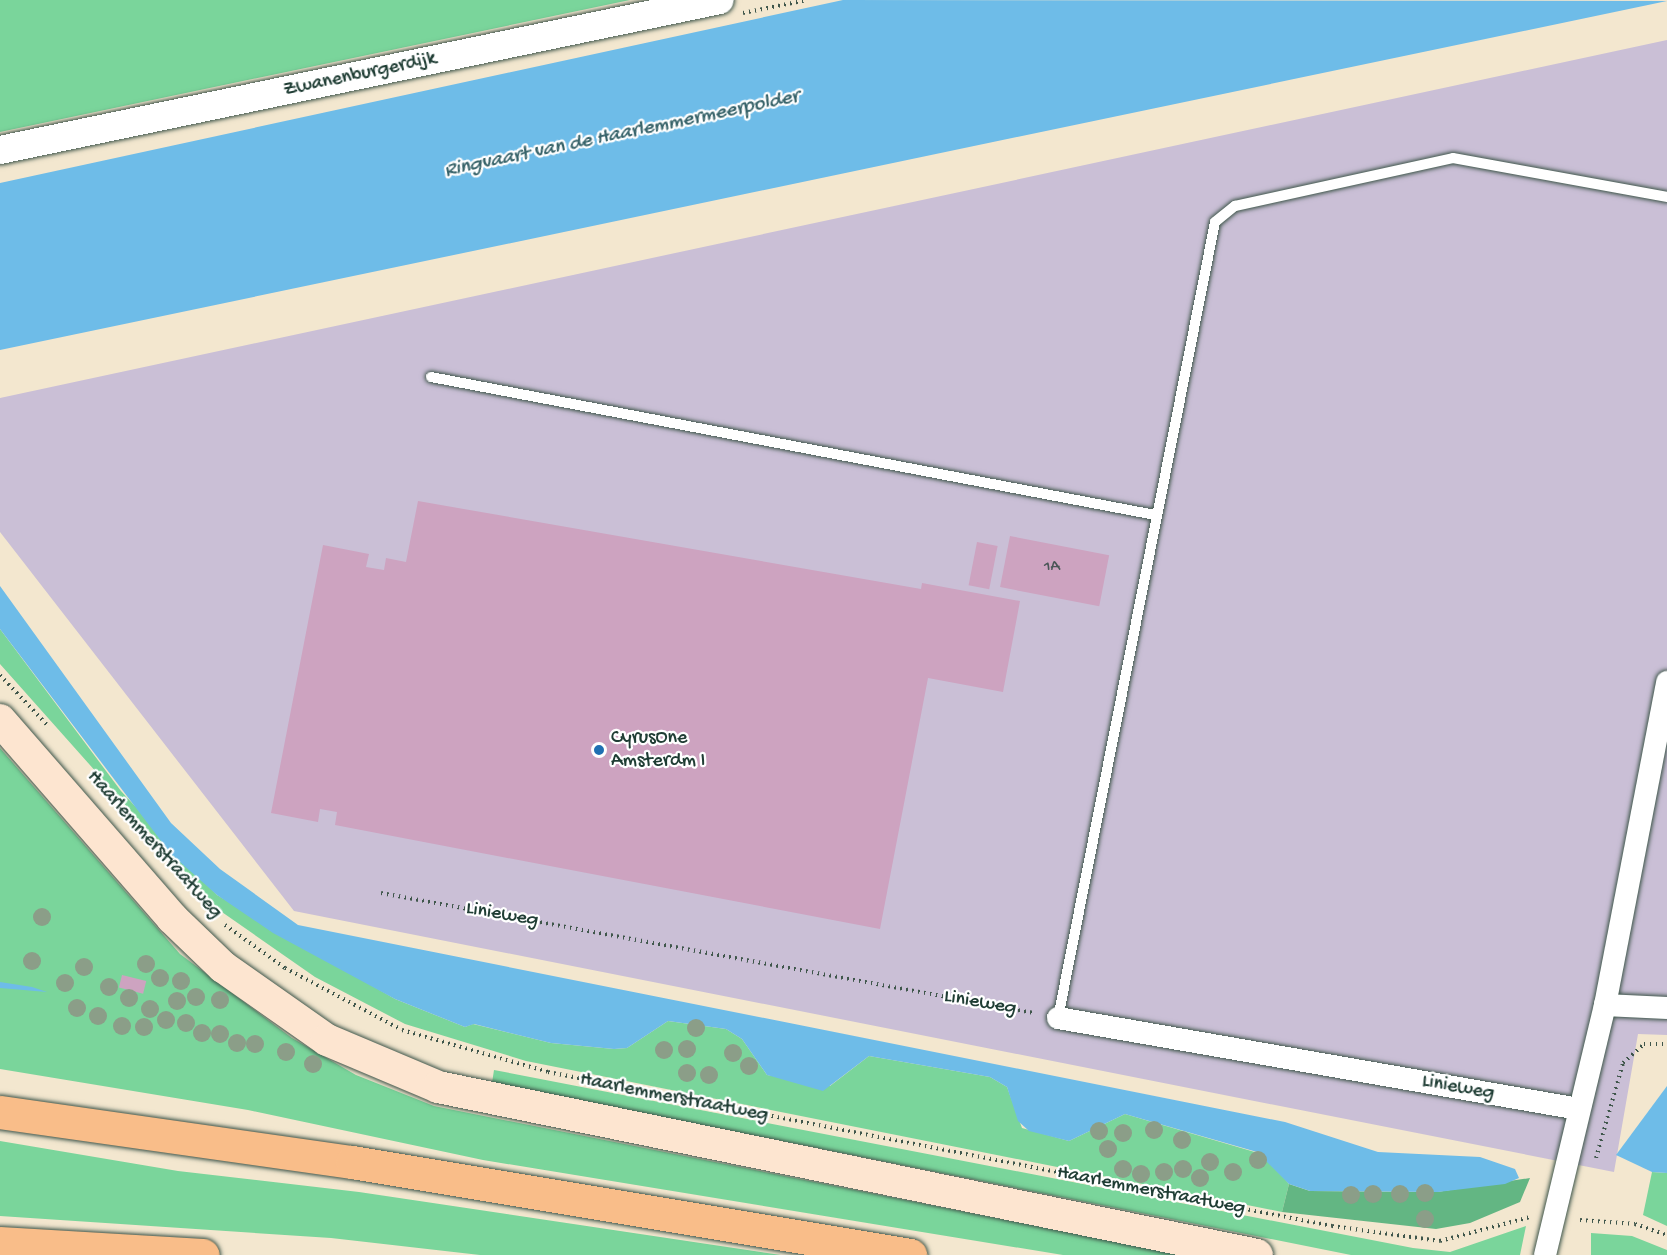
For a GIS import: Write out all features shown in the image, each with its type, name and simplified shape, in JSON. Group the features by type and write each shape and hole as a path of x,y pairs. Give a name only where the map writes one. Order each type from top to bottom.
{"highway":[{"path":"0,1112 352,1162 910,1255"},
{"path":"0,1243 203,1255"}],"main road":[{"name":"Haarlemmerstraatweg","path":"0,720 172,918 224,967 347,1049 438,1088 1257,1255"}],"street":[{"name":"Zwanenburgerdijk","path":"0,150 720,0"},
{"path":"1545,1255 1605,1005 1667,682"},
{"path":"1605,1005 1667,1008"},
{"name":"Linieweg","path":"1058,1018 1579,1109"}],"lane":[{"path":"1058,1018 1207,243 1215,222 1235,206 1454,158 1667,197"},
{"path":"431,377 1155,515"}],"path":[{"path":"0,675 56,735"},
{"name":"Linieweg","path":"381,892 1058,1018"},
{"name":"Haarlemmerstraatweg","path":"220,921 285,968 370,1016 467,1053 1332,1226 1440,1241 1483,1231"},
{"path":"1559,1189 1598,1156 1623,1062 1644,1044 1667,1044"}],"shaded area":[{"path":"1667,40 1667,1035 1638,1034 1614,1172 294,911 0,532 0,398"}],"green space":[{"path":"0,0 630,0 0,132"},
{"path":"0,629 121,791 217,895 395,999 465,1027 473,1024 551,1043 614,1049 627,1048 668,1021 726,1029 742,1039 767,1075 830,1086 869,1056 990,1077 1007,1087 1022,1128 1069,1141 1125,1114 1265,1155 1289,1184 1282,1212 526,1061 405,1024 315,977 219,910 0,664"},
{"path":"0,748 180,954 292,1038 356,1075 434,1106 1181,1255 1063,1255 483,1160 248,1110 0,1069"},
{"path":"494,1070 1413,1248 1450,1252 1526,1226 1520,1255 1351,1255 492,1083"},
{"path":"0,1141 178,1171 359,1192 781,1255 480,1255 331,1238 0,1216"},
{"path":"1652,1172 1667,1173 1667,1226 1643,1215"},
{"path":"1530,1178 1520,1202 1470,1223 1436,1229 1282,1212 1289,1184 1310,1191 1437,1192"},
{"path":"1591,1233 1632,1236 1667,1250 1667,1255 1591,1255"}],"water":[{"name":"Ringvaart van de Haarlemmermeerpolder","path":"843,0 1667,1 0,350 0,183"},
{"path":"0,586 171,823 220,869 298,925 1285,1122 1378,1152 1480,1157 1515,1169 1519,1178 1505,1184 1438,1192 1310,1191 1289,1184 1257,1152 1125,1114 1069,1141 1029,1131 1018,1121 1007,1087 990,1077 869,1056 823,1091 767,1075 742,1039 726,1029 668,1021 627,1048 614,1049 551,1043 474,1024 465,1027 395,999 273,933 217,895 171,854 0,629"},
{"path":"0,982 32,987 47,992 0,988"},
{"path":"1667,1086 1667,1173 1652,1172 1616,1155"}],"building":[{"name":"CyrusOne Amsterdm I","path":"418,501 921,589 922,583 1020,601 1003,692 928,678 880,929 335,825 337,812 320,809 318,822 271,813 323,545 369,554 366,567 384,570 386,558 406,562"},
{"path":"1010,536 1109,555 1099,606 1000,587"},
{"path":"977,542 998,546 989,589 969,585"},
{"path":"122,975 146,981 143,994 119,988"}],"place":[{"name":"CyrusOne Amsterdm I","path":"599,750"}]}
